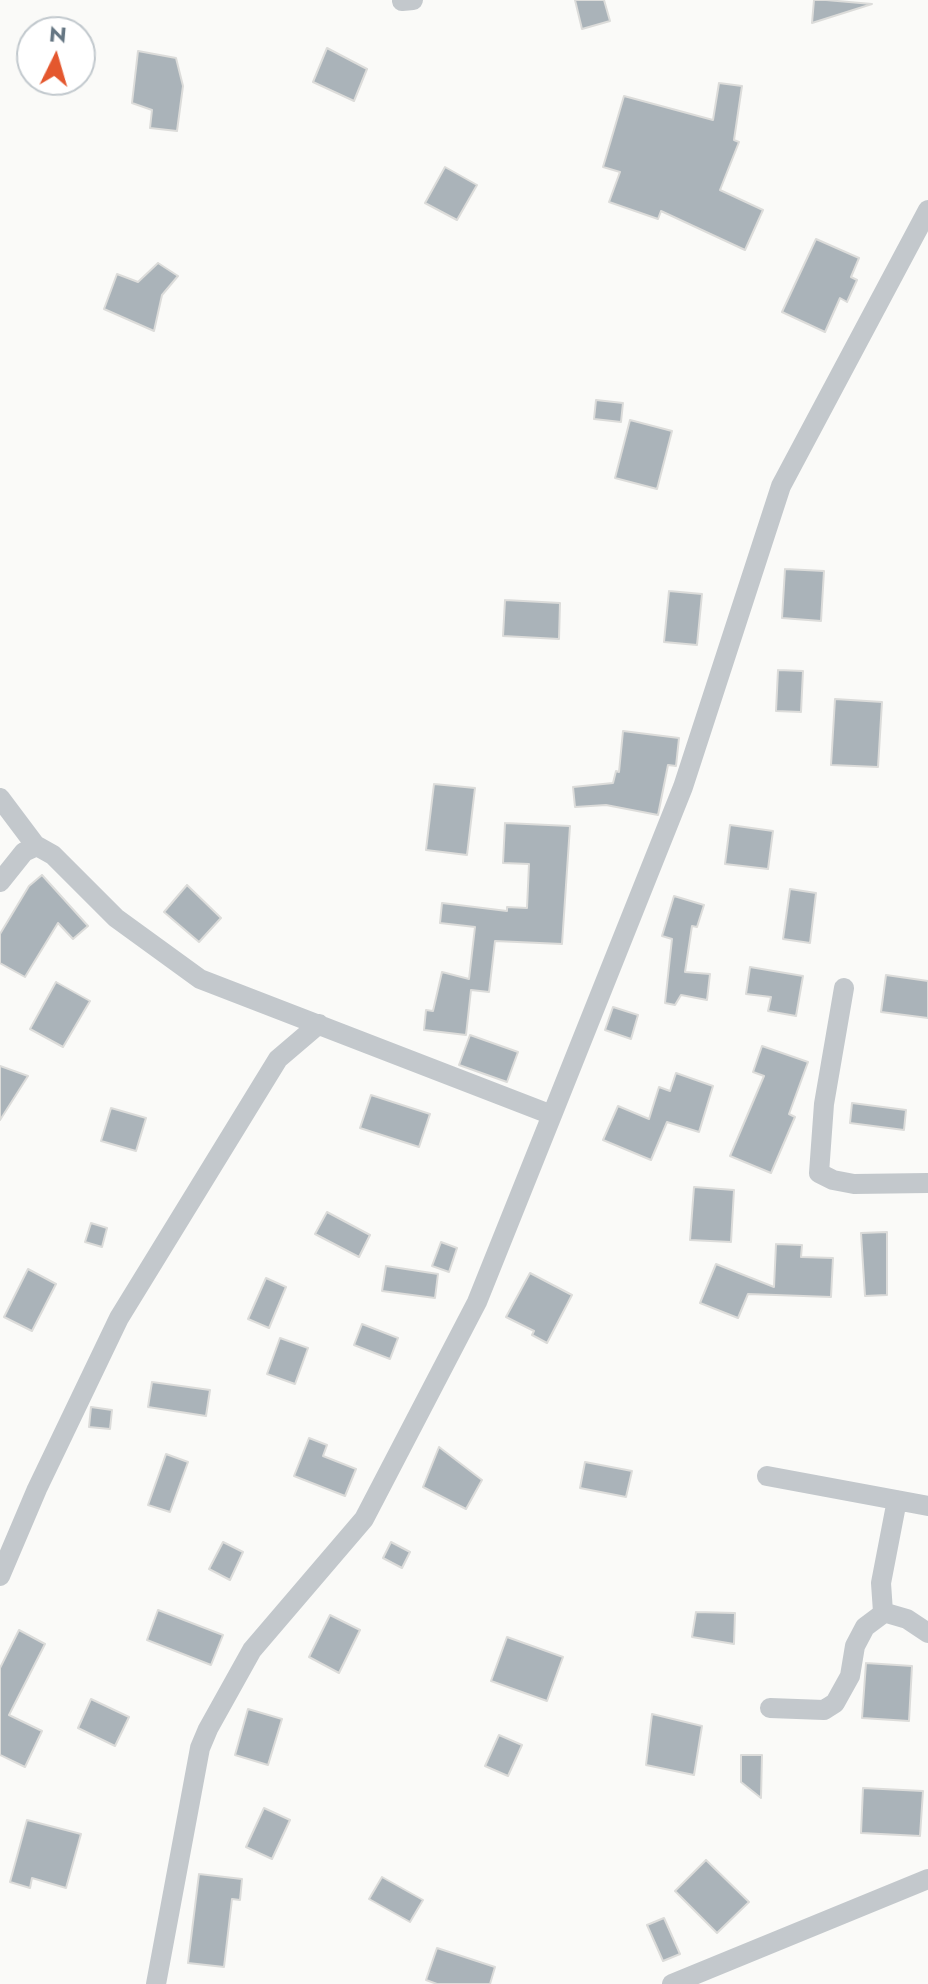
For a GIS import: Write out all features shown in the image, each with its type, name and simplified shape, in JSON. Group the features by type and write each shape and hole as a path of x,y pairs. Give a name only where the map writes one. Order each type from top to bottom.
{"street":[{"path":"156,1984 200,1748 208,1729 252,1650 364,1519 477,1302 683,787 781,486 928,210"},
{"path":"0,798 36,846 53,855 116,918 200,979 464,1084 552,1115"},
{"path":"0,882 24,852 36,846"},
{"path":"844,988 824,1104 819,1173 833,1180 854,1184 928,1183"},
{"path":"0,1576 37,1489 119,1318 278,1059 319,1024"},
{"path":"767,1476 928,1506"},
{"path":"885,1612 881,1583 897,1500"},
{"path":"885,1612 907,1619 928,1633"},
{"path":"770,1708 824,1710 835,1703 850,1676 855,1646 865,1627 885,1612"},
{"path":"672,1984 928,1879"}],"building":[{"path":"575,0 604,0 610,21 582,29"},
{"path":"814,0 826,0 872,4 812,23"},
{"path":"327,48 367,69 354,101 313,82"},
{"path":"138,51 176,58 183,86 177,131 150,128 152,110 132,103"},
{"path":"719,83 742,86 734,140 739,142 720,190 763,210 745,250 661,211 658,219 609,202 620,172 603,167 624,96 713,120"},
{"path":"445,167 477,185 457,220 425,203"},
{"path":"816,239 859,258 851,277 857,280 847,302 840,298 825,332 782,312"},
{"path":"158,263 178,276 162,295 154,331 104,309 117,274 138,282"},
{"path":"596,400 623,403 621,422 594,419"},
{"path":"630,420 672,431 657,489 615,478"},
{"path":"785,569 824,571 821,621 782,618"},
{"path":"669,591 702,594 697,645 664,642"},
{"path":"505,600 560,603 559,639 503,636"},
{"path":"778,670 803,671 801,712 776,711"},
{"path":"835,699 882,702 878,767 831,765"},
{"path":"623,731 679,738 676,766 668,765 658,815 606,805 575,807 573,787 613,783 616,771 619,772"},
{"path":"434,784 475,788 467,855 426,850"},
{"path":"505,823 570,826 562,944 495,941 489,992 471,990 466,1035 424,1030 426,1010 433,1011 442,972 469,979 475,927 440,923 442,903 507,911 507,907 527,908 529,864 503,863"},
{"path":"730,825 773,831 768,869 725,864"},
{"path":"42,875 88,926 73,939 58,923 25,977 0,963 0,934 29,886"},
{"path":"187,885 221,918 199,942 164,912"},
{"path":"790,889 816,893 810,943 783,939"},
{"path":"674,896 704,905 697,927 692,926 685,972 710,974 707,1000 681,995 675,1005 665,1003 672,939 662,936"},
{"path":"750,967 803,976 796,1016 768,1011 771,997 746,994"},
{"path":"886,975 928,981 928,1018 881,1012"},
{"path":"56,982 90,1001 63,1047 30,1029"},
{"path":"613,1007 638,1015 631,1039 605,1030"},
{"path":"470,1035 518,1052 507,1082 459,1065"},
{"path":"762,1046 808,1062 789,1114 795,1117 771,1173 730,1156 764,1076 753,1072"},
{"path":"0,1066 28,1076 0,1120"},
{"path":"676,1073 713,1086 699,1132 667,1122 651,1160 603,1140 618,1106 649,1119 659,1087 670,1091"},
{"path":"371,1095 430,1114 419,1147 360,1128"},
{"path":"852,1103 906,1110 904,1130 850,1123"},
{"path":"111,1108 146,1118 136,1151 101,1141"},
{"path":"694,1187 734,1190 731,1242 690,1240"},
{"path":"327,1212 370,1235 359,1257 315,1234"},
{"path":"91,1223 107,1228 102,1247 85,1242"},
{"path":"887,1232 887,1295 865,1296 861,1233"},
{"path":"441,1242 457,1248 449,1272 432,1266"},
{"path":"776,1244 802,1245 801,1257 833,1258 831,1297 748,1294 738,1318 700,1303 716,1264 774,1287"},
{"path":"386,1266 438,1274 435,1298 382,1291"},
{"path":"28,1269 56,1284 32,1331 4,1317"},
{"path":"530,1273 572,1295 547,1343 532,1335 534,1331 506,1317"},
{"path":"266,1278 286,1287 269,1328 248,1319"},
{"path":"362,1324 398,1338 390,1359 354,1345"},
{"path":"280,1338 308,1348 295,1384 267,1374"},
{"path":"152,1382 210,1390 206,1416 148,1407"},
{"path":"91,1407 112,1410 110,1429 89,1427"},
{"path":"309,1438 327,1445 323,1456 356,1469 345,1496 294,1476"},
{"path":"439,1447 482,1480 466,1509 423,1487"},
{"path":"166,1454 188,1462 170,1512 148,1505"},
{"path":"585,1462 632,1471 626,1497 580,1488"},
{"path":"223,1542 243,1552 230,1580 209,1569"},
{"path":"391,1542 410,1552 402,1568 383,1558"},
{"path":"158,1610 223,1635 211,1665 147,1640"},
{"path":"696,1612 735,1613 734,1644 692,1637"},
{"path":"330,1615 360,1630 339,1673 309,1657"},
{"path":"19,1630 45,1644 9,1715 42,1731 25,1767 0,1755 0,1668"},
{"path":"507,1637 563,1657 547,1701 491,1681"},
{"path":"866,1663 912,1666 909,1721 862,1718"},
{"path":"91,1699 129,1717 115,1746 78,1728"},
{"path":"248,1709 282,1719 268,1765 235,1755"},
{"path":"652,1714 702,1726 694,1775 646,1765"},
{"path":"499,1735 522,1745 508,1776 485,1766"},
{"path":"741,1755 762,1755 761,1798 741,1782"},
{"path":"863,1788 923,1791 920,1836 861,1833"},
{"path":"264,1808 290,1820 272,1859 246,1847"},
{"path":"27,1820 81,1834 66,1888 32,1878 30,1888 10,1882"},
{"path":"706,1860 749,1902 717,1933 675,1891"},
{"path":"199,1874 242,1879 240,1900 232,1899 224,1967 188,1963"},
{"path":"382,1877 423,1900 410,1922 369,1899"},
{"path":"664,1918 680,1954 663,1961 647,1925"},
{"path":"437,1948 495,1967 490,1984 437,1984 426,1980"}]}
